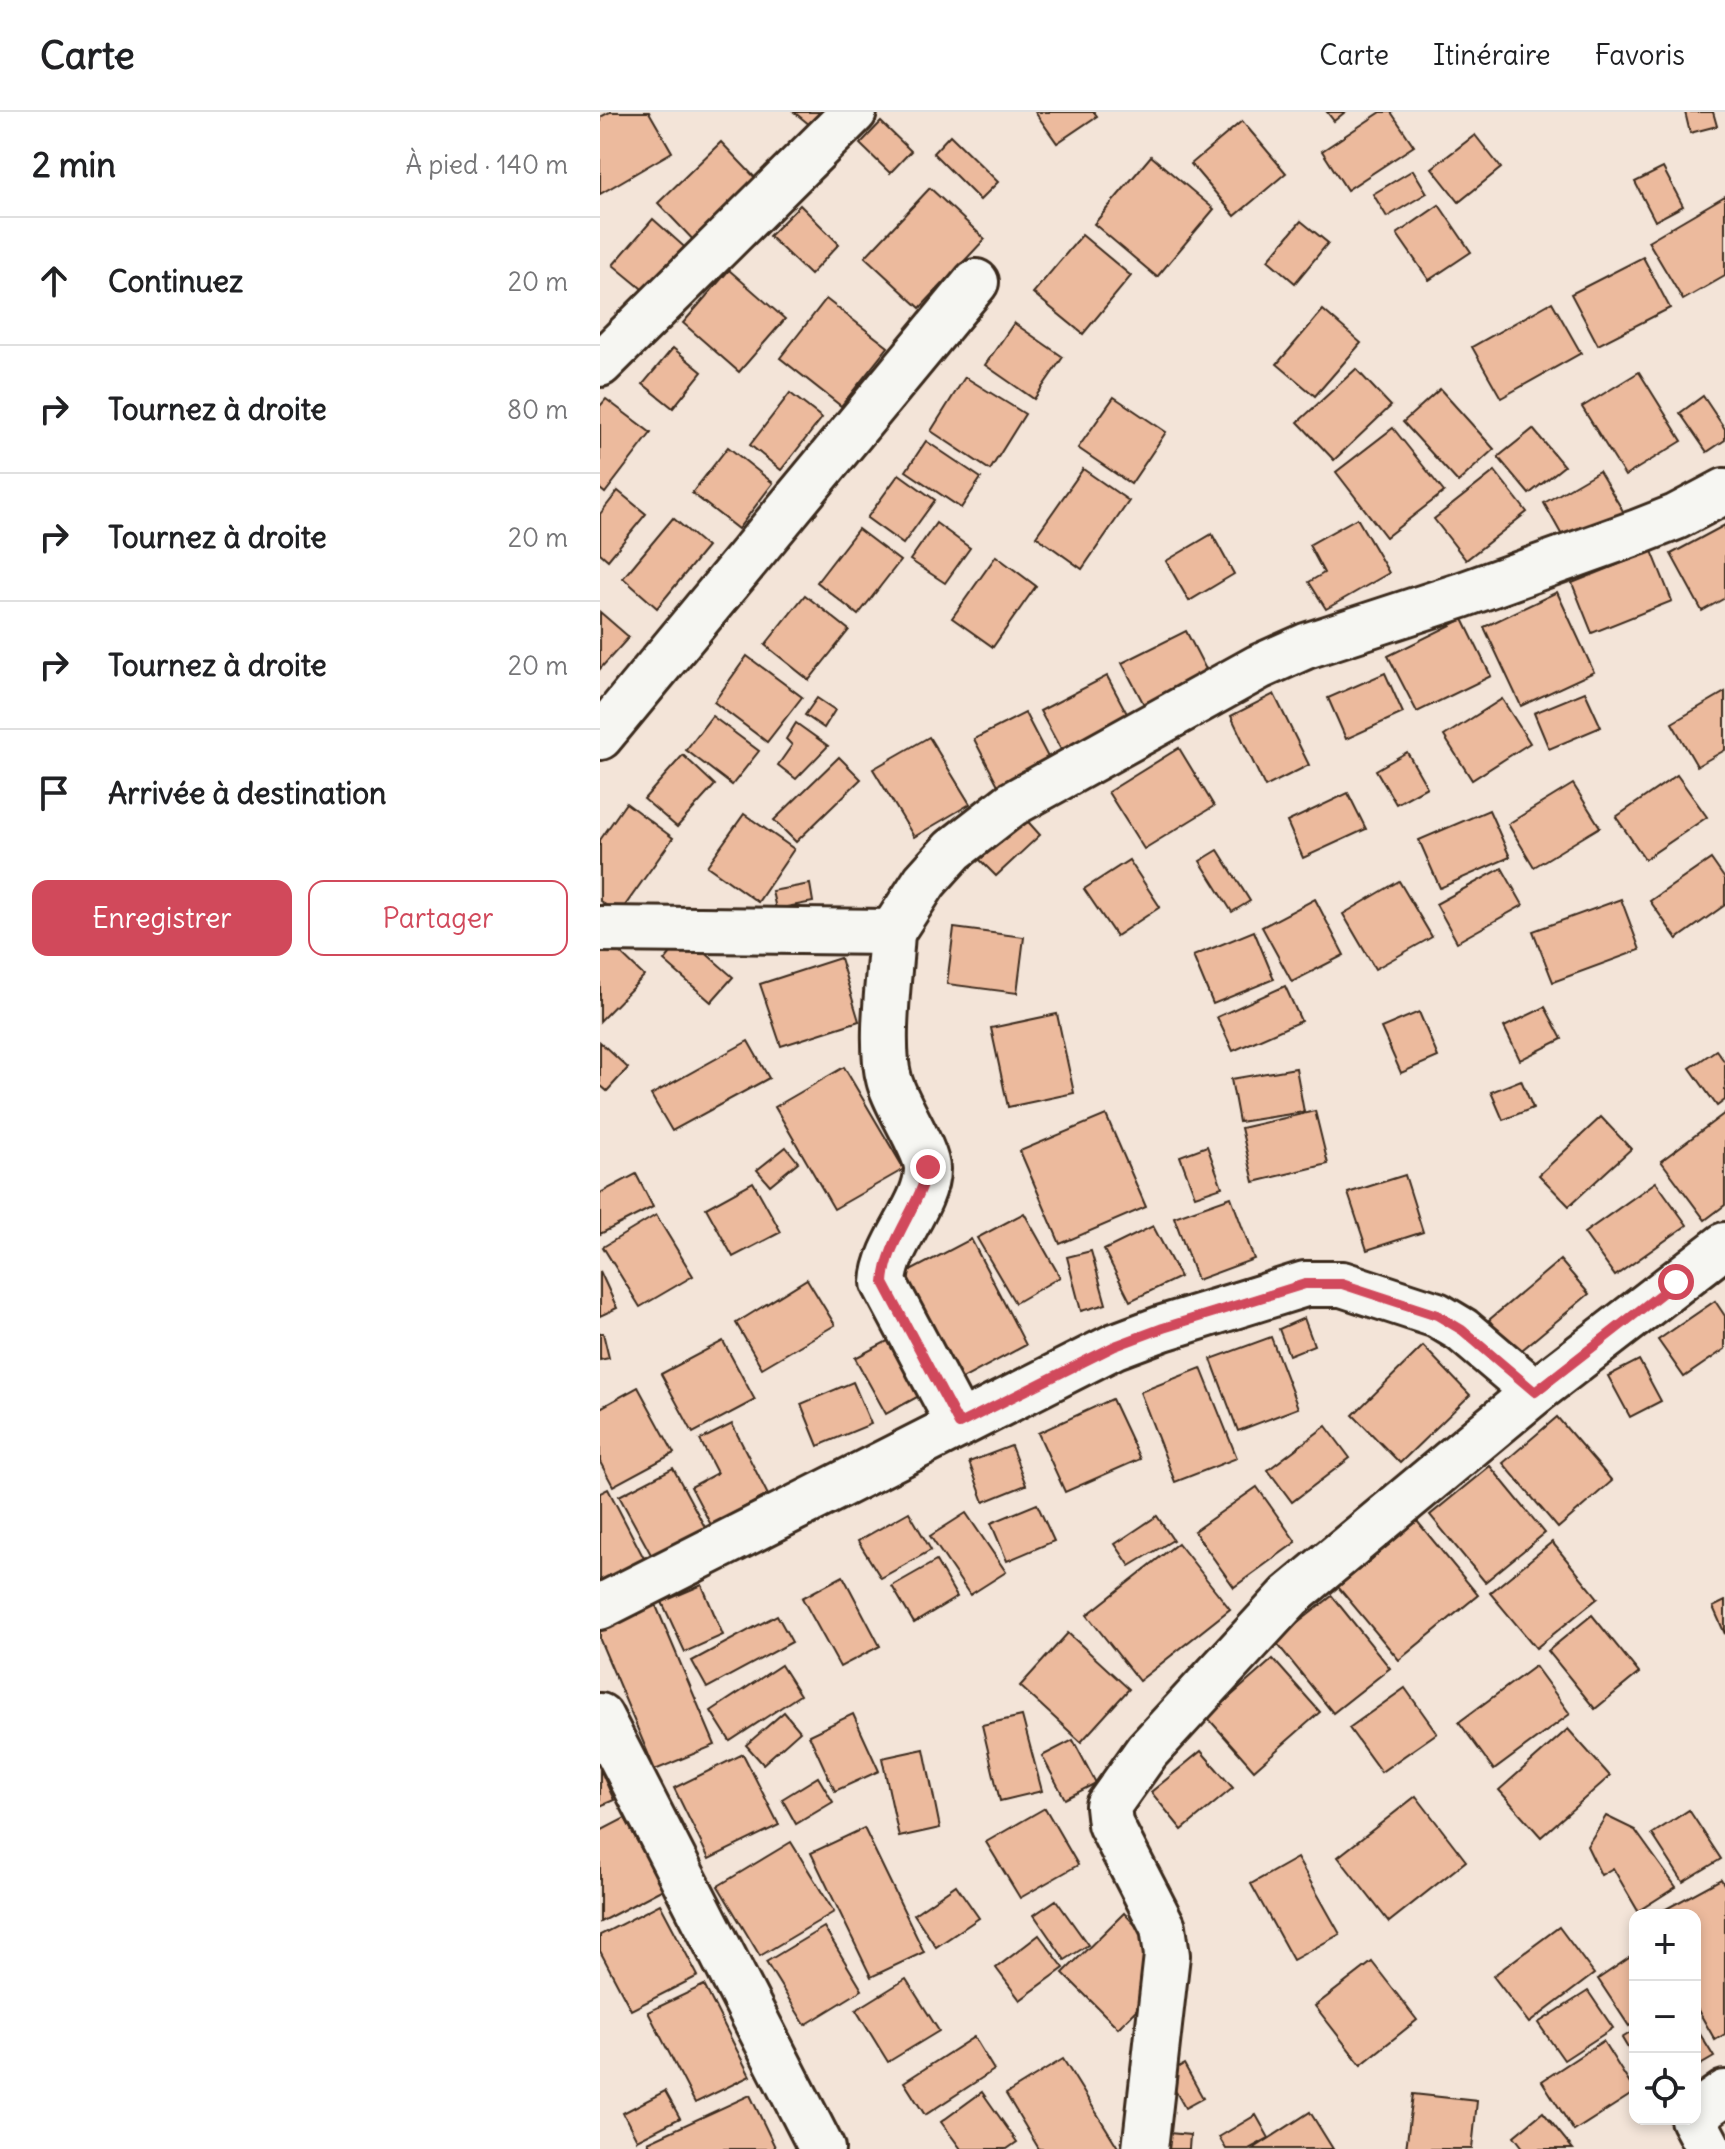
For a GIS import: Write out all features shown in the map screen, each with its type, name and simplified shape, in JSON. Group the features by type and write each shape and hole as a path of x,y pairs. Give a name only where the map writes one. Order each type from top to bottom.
{"street":[{"path":"600,364 854,112"},
{"path":"600,737 976,282"},
{"path":"959,1424 884,1283 885,1267 924,1186 928,1167 889,1081 885,1053 892,932 925,881 953,850 1012,804 1259,667 1306,646 1462,595 1638,532 1676,517 1725,491"},
{"path":"600,929 892,932"},
{"path":"1145,2149 1167,1955 1163,1927 1110,1824 1108,1806 1147,1751 1290,1596 1535,1392 1725,1245"},
{"path":"600,1607 1115,1346 1305,1284 1342,1284 1437,1315 1462,1330 1535,1392"},
{"path":"600,1716 822,2149"},
{"path":"1701,2111 1725,2093"},
{"path":"1698,2125 1709,2149"}],"building":[{"path":"610,112 649,112 672,152 600,194 600,117"},
{"path":"794,112 833,112 816,130"},
{"path":"1035,112 1094,112 1097,116 1057,143"},
{"path":"1327,112 1345,112 1334,121"},
{"path":"1381,112 1391,112 1414,146 1347,190 1322,151"},
{"path":"1685,112 1713,112 1717,126 1690,133"},
{"path":"1242,121 1286,173 1235,216 1191,164"},
{"path":"881,122 911,151 890,173 860,144"},
{"path":"950,135 998,182 980,200 933,153"},
{"path":"1475,135 1501,168 1459,202 1432,168"},
{"path":"721,142 762,185 699,246 658,203"},
{"path":"1151,156 1214,209 1157,277 1094,224"},
{"path":"1663,168 1683,206 1655,221 1635,182"},
{"path":"1413,170 1427,193 1387,217 1373,194"},
{"path":"930,188 985,239 920,308 865,257"},
{"path":"1725,196 1725,276 1683,300 1648,241"},
{"path":"800,205 839,244 810,275 769,236"},
{"path":"1439,205 1471,252 1429,280 1397,234"},
{"path":"653,219 690,252 652,297 613,265"},
{"path":"1301,221 1328,243 1295,283 1268,260"},
{"path":"1082,235 1131,276 1083,334 1033,293"},
{"path":"1643,257 1670,308 1598,345 1571,294"},
{"path":"729,270 785,319 739,372 683,323"},
{"path":"826,299 888,347 841,406 780,358"},
{"path":"1552,302 1581,353 1501,398 1472,347"},
{"path":"1323,310 1361,343 1315,396 1277,364"},
{"path":"1014,323 1063,357 1034,399 985,365"},
{"path":"673,348 702,372 673,408 643,384"},
{"path":"1356,369 1391,406 1334,460 1298,422"},
{"path":"1639,372 1682,441 1625,476 1582,407"},
{"path":"965,377 1025,414 990,470 931,431"},
{"path":"1440,389 1494,449 1458,482 1403,422"},
{"path":"790,393 822,418 781,470 750,445"},
{"path":"1703,396 1725,429 1725,440 1707,452 1680,413"},
{"path":"1114,397 1166,432 1131,484 1078,448"},
{"path":"606,399 651,433 605,493 600,489 600,406"},
{"path":"1393,428 1444,492 1386,537 1336,472"},
{"path":"1533,429 1564,466 1529,494 1498,457"},
{"path":"926,441 981,478 961,508 906,471"},
{"path":"728,447 773,483 738,529 692,493"},
{"path":"1083,469 1129,501 1082,569 1036,536"},
{"path":"1495,471 1527,512 1466,560 1434,519"},
{"path":"1599,471 1626,516 1569,548 1544,503"},
{"path":"899,474 935,500 903,544 867,518"},
{"path":"618,491 646,514 608,560 600,553 600,514"},
{"path":"673,518 707,547 657,608 623,578"},
{"path":"1357,518 1389,573 1326,609 1309,582 1324,573 1309,545"},
{"path":"936,523 970,548 945,583 910,560"},
{"path":"1725,525 1725,598 1702,611 1671,554"},
{"path":"858,529 900,561 858,615 817,582"},
{"path":"1212,534 1234,574 1189,601 1166,561"},
{"path":"1652,551 1672,601 1592,633 1572,583"},
{"path":"996,556 1036,586 993,647 952,618"},
{"path":"1557,592 1594,672 1521,706 1484,627"},
{"path":"805,595 849,630 809,680 765,645"},
{"path":"600,612 629,637 600,669"},
{"path":"1463,619 1491,676 1417,712 1388,656"},
{"path":"1186,631 1211,679 1148,712 1122,663"},
{"path":"747,656 802,697 767,742 714,702"},
{"path":"1385,673 1403,713 1346,739 1328,698"},
{"path":"1107,676 1132,723 1065,757 1040,711"},
{"path":"1585,692 1601,727 1549,749 1534,713"},
{"path":"1725,692 1725,750 1697,766 1672,723"},
{"path":"1274,694 1309,765 1265,787 1231,716"},
{"path":"817,698 835,710 824,728 805,715"},
{"path":"1502,699 1530,743 1472,780 1444,736"},
{"path":"1025,713 1051,763 1000,789 974,739"},
{"path":"712,716 759,751 732,785 686,750"},
{"path":"796,723 828,746 796,779 778,765 792,745 786,739"},
{"path":"929,737 970,804 914,837 873,769"},
{"path":"1179,748 1214,806 1144,849 1108,792"},
{"path":"1407,752 1427,787 1396,804 1376,770"},
{"path":"683,755 715,785 677,827 644,799"},
{"path":"839,757 861,779 796,842 774,820"},
{"path":"1677,775 1707,817 1645,859 1616,817"},
{"path":"1573,784 1600,827 1534,867 1508,824"},
{"path":"1348,793 1366,829 1303,858 1287,822"},
{"path":"626,803 673,838 619,914 600,901 600,840"},
{"path":"1489,810 1510,857 1440,888 1419,840"},
{"path":"744,814 794,849 758,902 707,866"},
{"path":"1022,815 1040,835 996,876 977,857"},
{"path":"1218,850 1250,901 1232,912 1200,861"},
{"path":"1711,859 1725,879 1725,905 1677,939 1650,901"},
{"path":"1129,860 1160,907 1116,936 1084,889"},
{"path":"1502,868 1523,905 1457,942 1436,904"},
{"path":"1399,881 1432,937 1375,969 1343,914"},
{"path":"810,884 813,902 776,909 772,891"},
{"path":"1315,899 1344,955 1292,982 1262,927"},
{"path":"1621,899 1640,950 1553,982 1533,931"},
{"path":"954,928 1024,937 1017,993 947,984"},
{"path":"1254,931 1274,979 1213,1004 1193,956"},
{"path":"686,936 733,977 711,1002 664,961"},
{"path":"610,943 644,976 600,1021 600,953"},
{"path":"840,958 859,1021 781,1046 760,984"},
{"path":"1285,986 1301,1021 1233,1051 1217,1017"},
{"path":"1545,1007 1562,1039 1520,1060 1504,1027"},
{"path":"1419,1012 1438,1057 1401,1073 1381,1028"},
{"path":"1057,1014 1074,1093 1008,1107 991,1028"},
{"path":"748,1041 769,1078 672,1131 651,1095"},
{"path":"600,1042 628,1068 607,1091 600,1085"},
{"path":"1716,1050 1725,1062 1725,1100 1717,1106 1690,1068"},
{"path":"844,1067 904,1169 834,1209 775,1107"},
{"path":"1296,1068 1304,1112 1239,1122 1231,1079"},
{"path":"1521,1080 1533,1108 1503,1120 1491,1092"},
{"path":"1315,1111 1328,1164 1254,1182 1241,1128"},
{"path":"1725,1113 1725,1205 1705,1220 1661,1161"},
{"path":"1106,1115 1146,1207 1060,1244 1020,1151"},
{"path":"1601,1117 1631,1149 1569,1206 1539,1175"},
{"path":"1207,1146 1222,1187 1195,1196 1180,1156"},
{"path":"786,1147 798,1162 770,1185 757,1170"},
{"path":"636,1174 653,1207 600,1234 600,1193"},
{"path":"1405,1175 1423,1232 1367,1250 1348,1193"},
{"path":"753,1182 781,1232 733,1257 706,1208"},
{"path":"1656,1182 1687,1225 1615,1276 1584,1233"},
{"path":"1231,1197 1254,1259 1197,1280 1174,1217"},
{"path":"1024,1213 1060,1277 1015,1303 977,1238"},
{"path":"656,1215 693,1276 640,1307 603,1247"},
{"path":"1153,1226 1180,1277 1130,1301 1104,1250"},
{"path":"971,1239 1026,1345 953,1384 897,1278"},
{"path":"1091,1251 1106,1304 1081,1311 1067,1257"},
{"path":"1560,1260 1589,1294 1517,1354 1489,1320"},
{"path":"600,1271 617,1308 600,1316"},
{"path":"807,1279 835,1325 762,1368 736,1323"},
{"path":"1715,1301 1725,1316 1725,1349 1684,1377 1658,1340"},
{"path":"1304,1318 1314,1345 1289,1355 1279,1329"},
{"path":"600,1333 603,1333 609,1358 600,1360"},
{"path":"899,1335 930,1390 886,1414 855,1358"},
{"path":"1271,1337 1298,1408 1238,1431 1211,1359"},
{"path":"723,1341 755,1400 693,1433 661,1374"},
{"path":"1423,1346 1470,1395 1400,1463 1353,1415"},
{"path":"1639,1360 1661,1401 1630,1417 1608,1376"},
{"path":"1201,1368 1237,1458 1175,1482 1140,1392"},
{"path":"853,1382 871,1424 818,1446 801,1404"},
{"path":"638,1387 674,1453 613,1486 600,1462 600,1408"},
{"path":"1112,1399 1140,1459 1065,1492 1038,1433"},
{"path":"1557,1417 1612,1481 1558,1528 1503,1463"},
{"path":"732,1424 768,1495 711,1525 691,1487 717,1473 700,1440"},
{"path":"1326,1426 1350,1458 1292,1502 1268,1470"},
{"path":"1011,1446 1026,1485 984,1502 969,1462"},
{"path":"1490,1466 1545,1533 1485,1582 1430,1515"},
{"path":"673,1468 707,1531 654,1560 619,1496"},
{"path":"1257,1487 1296,1542 1234,1587 1194,1531"},
{"path":"608,1489 649,1568 600,1592 600,1493"},
{"path":"1037,1504 1054,1541 1007,1561 991,1523"},
{"path":"909,1512 931,1550 881,1578 858,1541"},
{"path":"966,1513 1006,1572 970,1595 930,1536"},
{"path":"1157,1516 1173,1540 1130,1566 1115,1544"},
{"path":"1417,1521 1478,1595 1399,1660 1338,1587"},
{"path":"1552,1542 1598,1598 1536,1648 1490,1593"},
{"path":"1178,1543 1230,1609 1139,1681 1087,1615"},
{"path":"936,1561 957,1597 914,1623 892,1586"},
{"path":"843,1576 880,1646 840,1667 802,1598"},
{"path":"702,1585 723,1635 685,1652 662,1602"},
{"path":"1332,1596 1390,1668 1333,1713 1275,1641"},
{"path":"654,1601 715,1745 655,1770 600,1640 600,1623"},
{"path":"1725,1601 1725,1634 1713,1607"},
{"path":"777,1615 792,1642 707,1688 692,1661"},
{"path":"1592,1615 1639,1673 1595,1709 1548,1651"},
{"path":"1068,1633 1129,1689 1081,1742 1020,1686"},
{"path":"1273,1659 1320,1712 1254,1770 1207,1717"},
{"path":"781,1665 800,1695 730,1741 711,1711"},
{"path":"1535,1666 1570,1714 1494,1770 1459,1722"},
{"path":"1405,1688 1437,1733 1381,1772 1349,1728"},
{"path":"784,1712 800,1731 763,1764 746,1745"},
{"path":"853,1714 879,1771 835,1791 809,1735"},
{"path":"1022,1716 1042,1791 1000,1801 982,1725"},
{"path":"1568,1729 1610,1776 1541,1837 1499,1790"},
{"path":"1073,1740 1096,1783 1065,1799 1042,1756"},
{"path":"924,1749 940,1828 899,1837 882,1758"},
{"path":"1201,1751 1233,1788 1182,1830 1151,1792"},
{"path":"743,1754 779,1825 709,1859 674,1788"},
{"path":"600,1769 614,1800 600,1806"},
{"path":"818,1777 833,1802 796,1824 782,1799"},
{"path":"1416,1796 1466,1861 1389,1922 1338,1857"},
{"path":"1045,1808 1078,1865 1020,1898 986,1842"},
{"path":"1689,1810 1721,1859 1683,1882 1652,1834"},
{"path":"1606,1816 1635,1830 1676,1887 1637,1909 1613,1868 1601,1875 1587,1846"},
{"path":"625,1818 663,1889 600,1922 600,1831"},
{"path":"864,1828 924,1952 871,1977 811,1853"},
{"path":"791,1842 834,1912 760,1956 718,1886"},
{"path":"1297,1858 1340,1934 1293,1960 1251,1884"},
{"path":"1721,1879 1725,1886 1725,2034 1715,2040 1701,2016 1701,1909 1666,1909"},
{"path":"956,1885 979,1918 936,1947 914,1914"},
{"path":"1056,1900 1088,1945 1065,1960 1034,1915"},
{"path":"660,1904 698,1976 631,2010 600,1951 600,1935"},
{"path":"1124,1913 1156,1947 1150,1996 1118,2028 1063,1973"},
{"path":"824,1927 862,1990 805,2025 766,1962"},
{"path":"1559,1927 1594,1974 1529,2023 1493,1976"},
{"path":"1039,1935 1064,1968 1020,2000 996,1968"},
{"path":"1629,1958 1629,2026 1598,1979"},
{"path":"1372,1962 1417,2020 1361,2065 1315,2006"},
{"path":"906,1979 939,2031 888,2062 856,2010"},
{"path":"704,1985 750,2076 695,2103 648,2012"},
{"path":"1588,1991 1613,2028 1564,2060 1538,2023"},
{"path":"1629,2034 1629,2050 1622,2038"},
{"path":"1701,2036 1714,2057 1701,2065"},
{"path":"974,2037 994,2070 925,2115 904,2082"},
{"path":"1603,2041 1629,2082 1629,2096 1574,2131 1542,2081"},
{"path":"1063,2059 1119,2149 1039,2149 1006,2094"},
{"path":"1184,2064 1203,2098 1185,2108 1166,2074"},
{"path":"665,2091 680,2118 637,2140 623,2113"},
{"path":"982,2092 1017,2142 1007,2149 961,2149 941,2122"},
{"path":"1413,2094 1477,2101 1472,2149 1406,2149"},
{"path":"750,2095 776,2149 652,2149 648,2142"},
{"path":"1310,2112 1333,2149 1253,2149"},
{"path":"1543,2112 1573,2149 1524,2149 1514,2136"},
{"path":"1256,2115 1269,2138 1249,2149 1226,2149 1219,2137"},
{"path":"1169,2133 1190,2135 1189,2149 1168,2149"}],"route":[{"path":"928,1167 924,1186 885,1267 884,1283 959,1424 1115,1346 1305,1284 1342,1284 1437,1315 1462,1330 1535,1392 1676,1282"}]}
